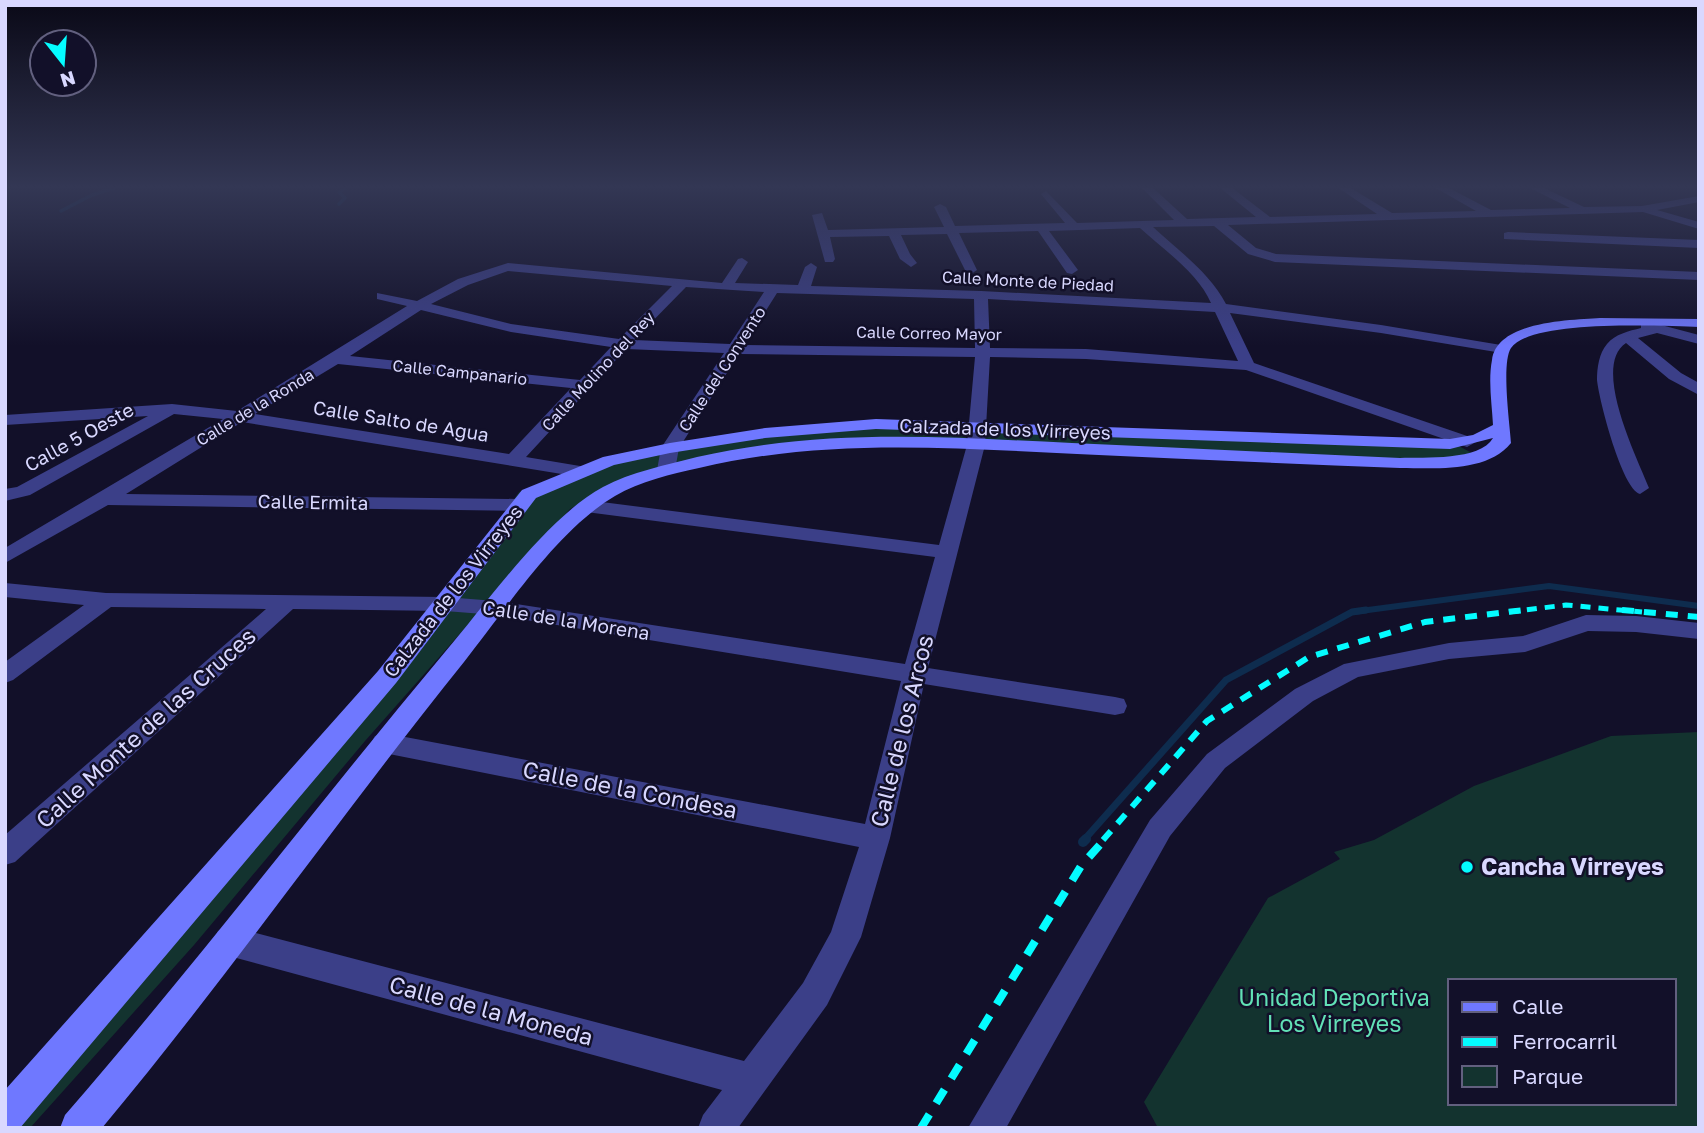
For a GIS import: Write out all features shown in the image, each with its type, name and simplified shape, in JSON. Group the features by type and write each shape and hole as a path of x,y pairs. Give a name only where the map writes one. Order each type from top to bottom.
{"street":[{"path":"825,240 829,259"},
{"path":"897,240 904,256 911,263"},
{"path":"958,240 971,270"},
{"path":"1050,240 1072,270"},
{"path":"1160,240 1207,284 1222,308 1248,366"},
{"path":"1238,240 1252,251 1275,258 1699,276"},
{"path":"1600,240 1699,244"},
{"path":"726,287 742,262"},
{"name":"Calle Monte de Piedad","path":"508,267 726,287 1222,308 1381,329 1502,349"},
{"name":"Calle de la Ronda","path":"5,556 107,499 237,416 422,305 481,273 508,267"},
{"path":"803,290 811,267"},
{"name":"Calle Molino del Rey","path":"514,459 682,283"},
{"name":"Calle del Convento","path":"668,459 773,289"},
{"name":"Calle Correo Mayor","path":"382,296 511,328 622,344 736,349 1110,355 1248,366 1467,442"},
{"name":"Calle de los Arcos","path":"716,1128 815,994 845,937 876,838 914,675 977,437 983,351 981,296"},
{"path":"1640,488 1609,403 1604,370 1613,346 1631,329 1699,323"},
{"path":"1503,427 1499,361 1502,349 1515,338 1575,325 1658,328 1699,340"},
{"path":"1631,329 1668,370 1699,390"},
{"name":"Calle Campanario","path":"335,359 585,385"},
{"name":"Calle Salto de Agua","path":"5,420 172,409 237,416 580,471"},
{"name":"Calle 5 Oeste","path":"5,495 23,491 172,409"},
{"name":"Calzada de los Virreyes","path":"5,1117 387,677 497,538 519,505 537,489 609,461 668,459 692,463 791,446 880,440 977,437 1467,442 1503,427 1502,443 1495,449 1470,457 1400,463 977,437"},
{"name":"Calzada de los Virreyes","path":"78,1128 141,1054 384,743 552,540 586,506 668,459"},
{"name":"Calle Ermita","path":"107,499 519,505"},
{"path":"586,506 947,552"},
{"name":"Calle de la Morena","path":"5,590 106,600 445,604 496,608 1115,706"},
{"path":"5,674 106,600"},
{"name":"Calle Monte de las Cruces","path":"5,853 288,603"},
{"path":"986,1128 1160,828 1216,761 1304,695 1352,670 1449,651 1525,644 1586,623 1636,624 1699,631"},
{"name":"Calle de la Condesa","path":"384,743 876,838"},
{"name":"Calle de la Moneda","path":"229,941 753,1081"}],"green space":[{"path":"869,422 964,427 967,443 776,446 616,483 570,509 365,741 194,945 30,1128 5,1128 436,612 519,492 610,460"},
{"path":"972,427 1449,441 1472,453 1445,459 1413,461 974,443"},
{"name":"Unidad Deportiva Los Virreyes","path":"1699,732 1699,1128 1158,1128 1144,1102 1268,898 1340,859 1334,852 1374,840 1474,786 1611,736"}],"waterway":[{"path":"1353,612 1549,586 1699,606"},
{"path":"1084,840 1226,680 1352,612 1366,610"},
{"path":"1083,842 1086,839"}],"railway":[{"path":"1509,612 1566,605 1642,612"},
{"path":"1103,840 1207,721 1309,657 1425,622 1524,610"},
{"path":"1622,610 1699,617"},
{"path":"921,1128 1081,866 1105,839"}],"place":[{"name":"Cancha Virreyes","path":"1467,867"}]}
